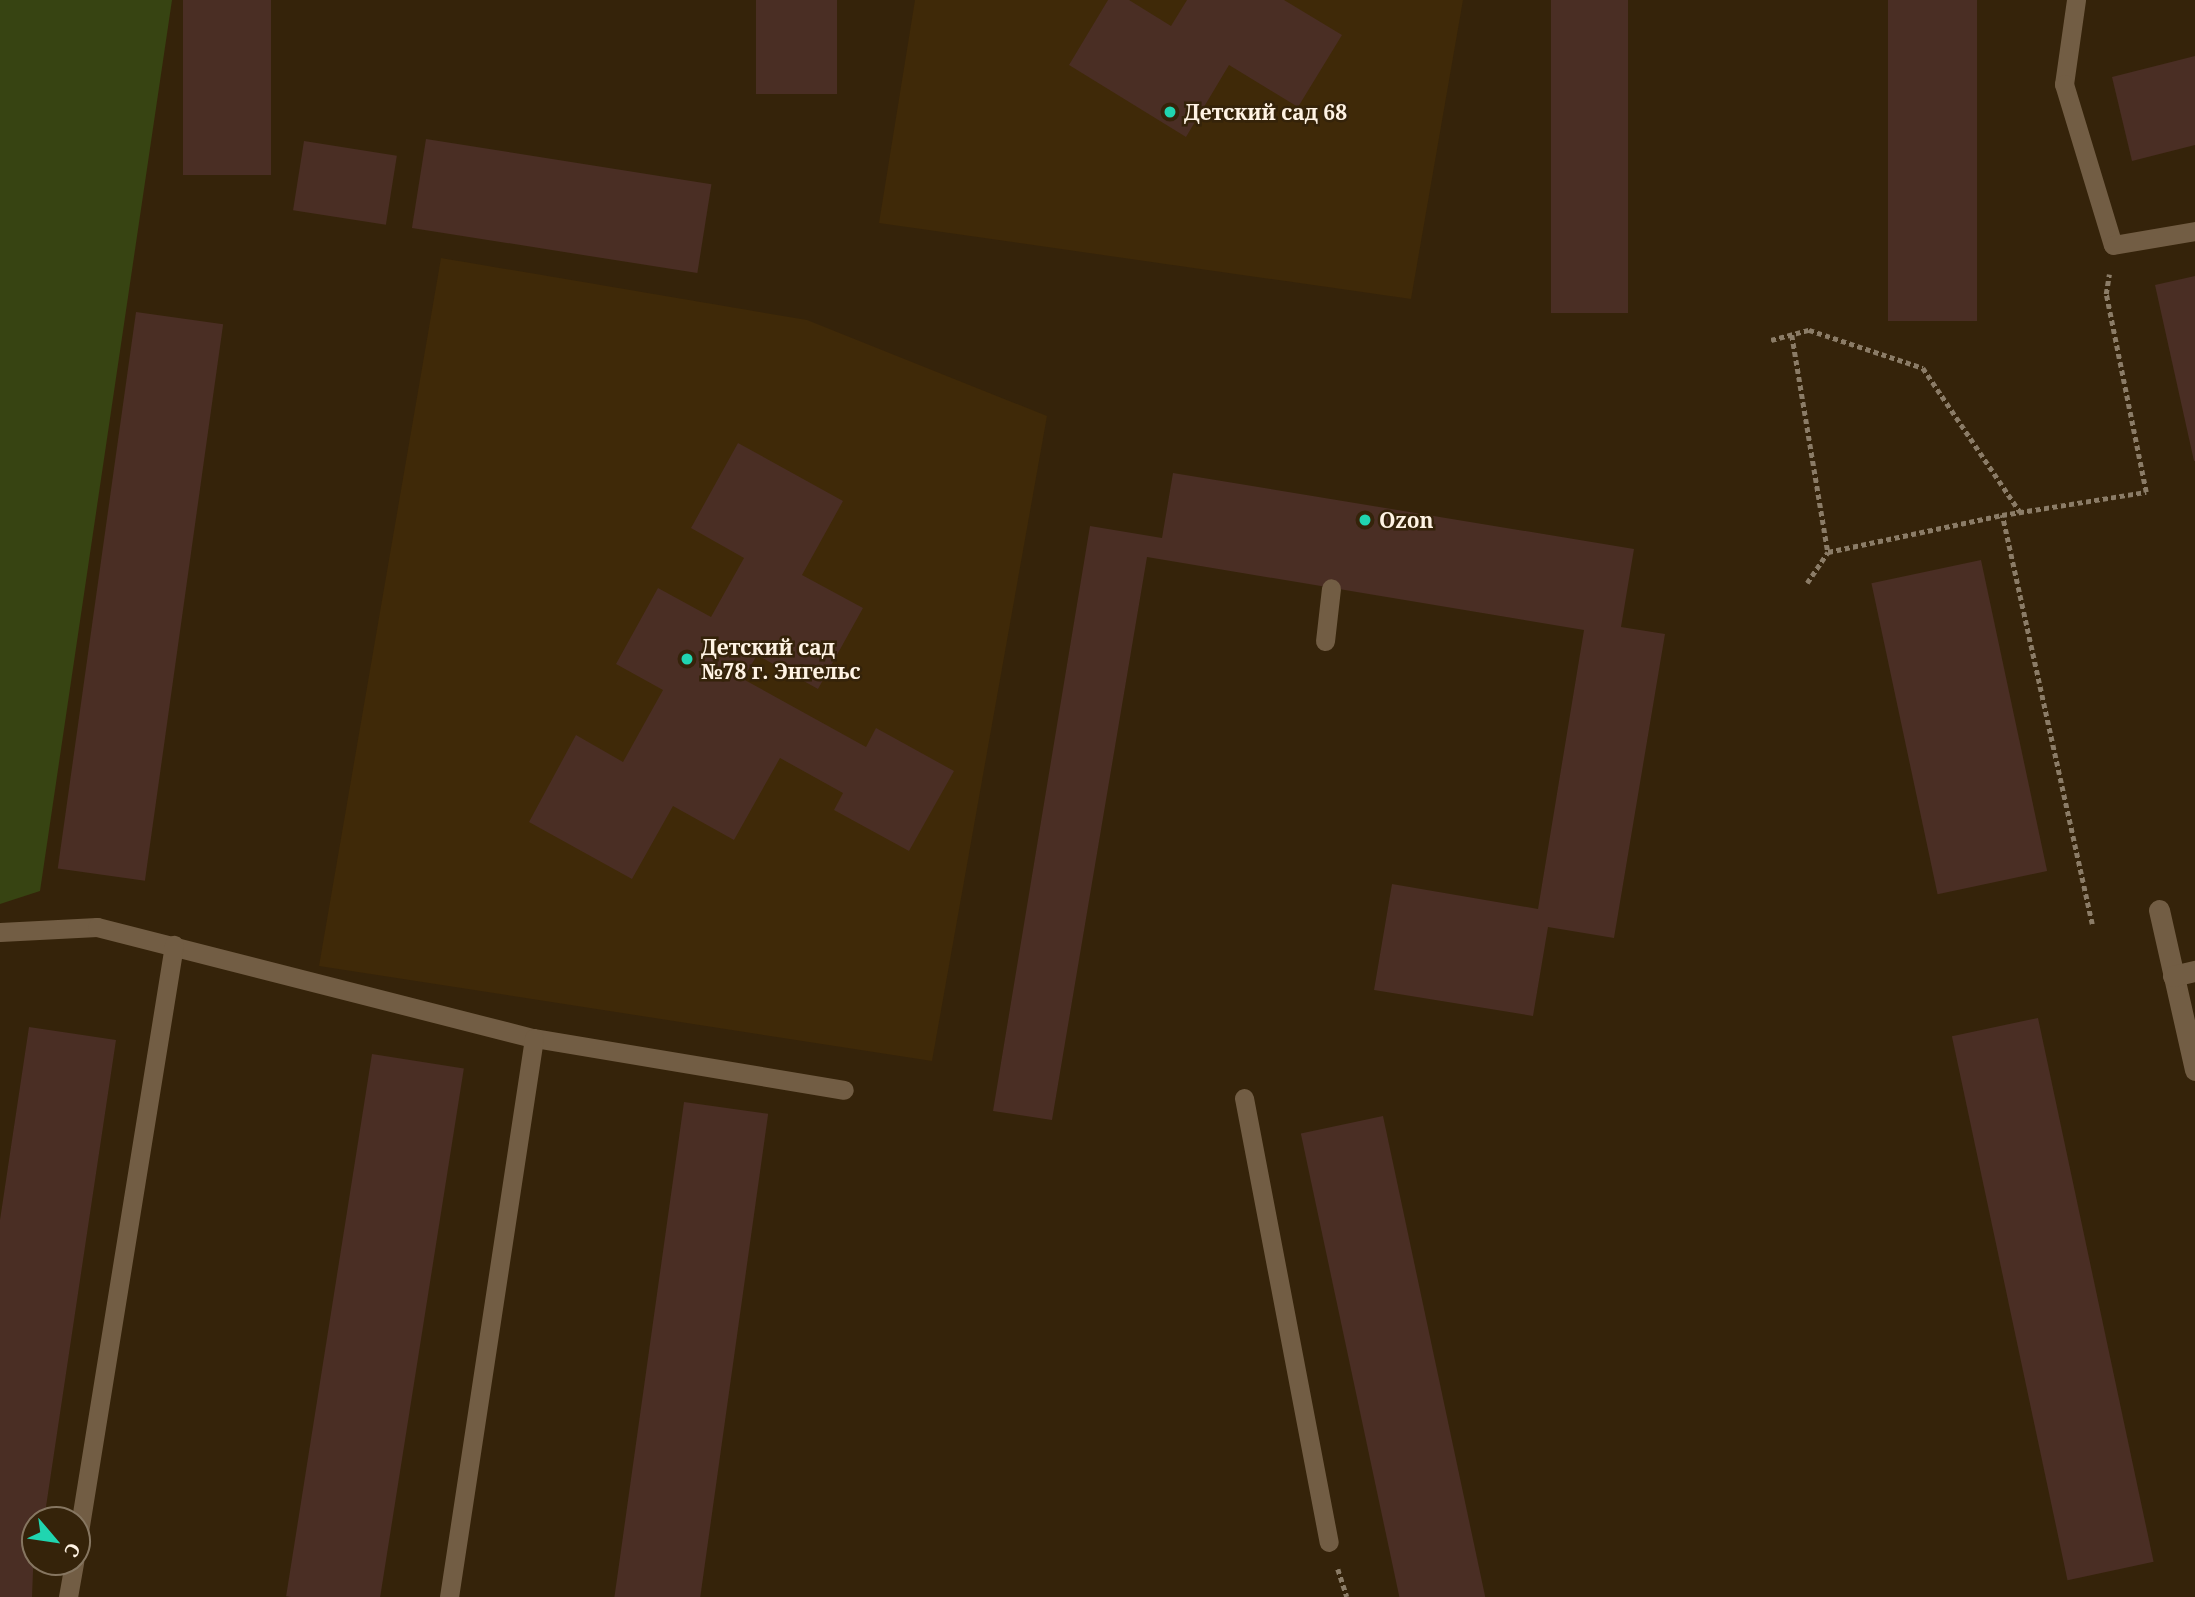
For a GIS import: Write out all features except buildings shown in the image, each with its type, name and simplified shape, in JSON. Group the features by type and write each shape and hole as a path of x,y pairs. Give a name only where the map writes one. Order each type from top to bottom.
{"street":[{"path":"2159,910 2195,1070"},
{"path":"2173,976 2195,971"}],"lane":[{"path":"2076,0 2064,84 2113,245 2195,231"},
{"path":"1325,641 1331,588"},
{"path":"0,932 97,927 534,1038 844,1090"},
{"path":"83,1506 174,945"},
{"path":"449,1597 534,1038"},
{"path":"1244,1098 1329,1542"},
{"path":"68,1597 72,1576"}],"path":[{"path":"1828,552 2001,515 2146,492 2106,294 2113,245"},
{"path":"1771,340 1809,330 1923,368 2020,512"},
{"path":"1792,335 1828,552 1807,583"},
{"path":"2001,515 2092,924"}],"shaded area":[{"name":"Детский сад 68","path":"915,0 1463,0 1411,299 879,223"},
{"path":"441,258 807,320 1047,416 932,1061 319,966"}],"green space":[{"path":"0,0 172,0 40,891 0,904"}],"place":[{"name":"Детский сад 68","path":"1170,112"},
{"name":"Ozon","path":"1365,520"},
{"name":"Детский сад №78 г. Энгельс","path":"687,659"}]}
